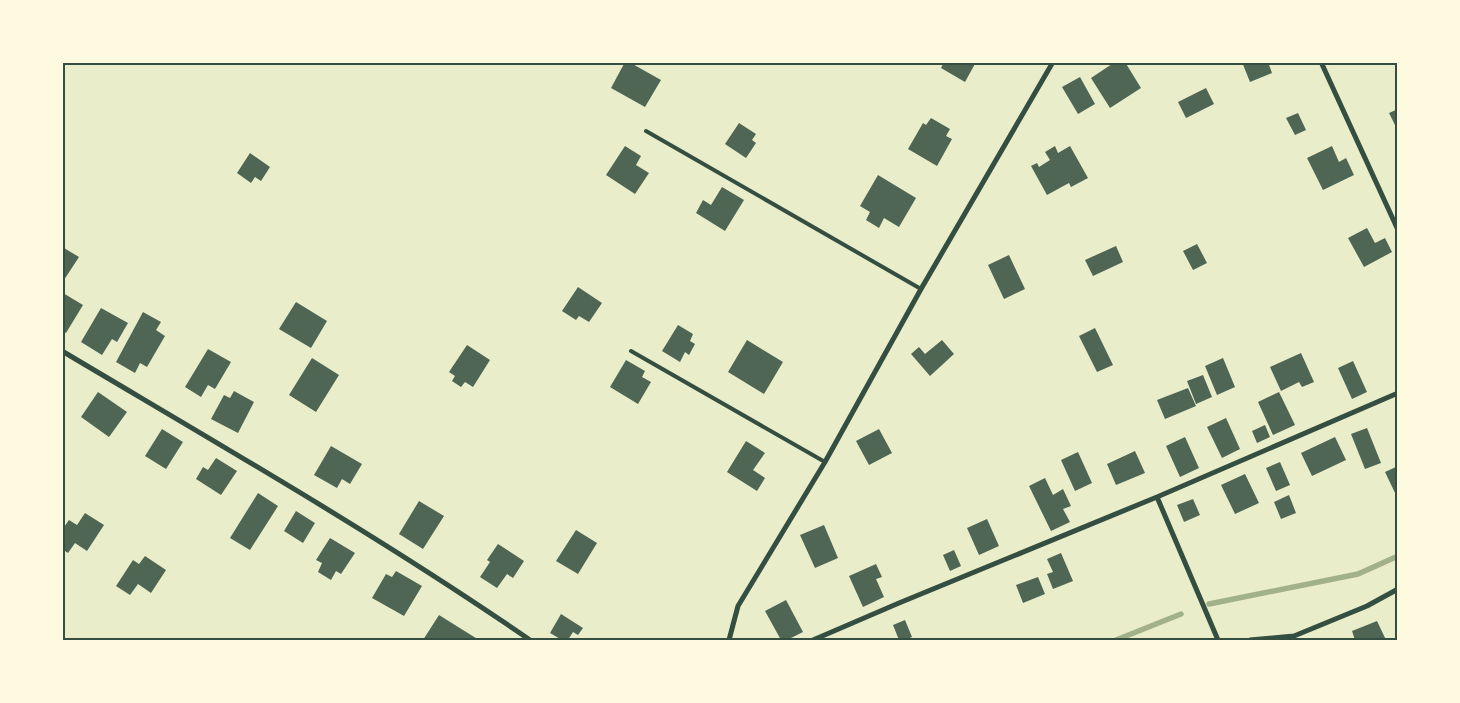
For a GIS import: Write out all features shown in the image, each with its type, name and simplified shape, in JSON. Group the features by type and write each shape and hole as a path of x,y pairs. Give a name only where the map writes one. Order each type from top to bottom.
{"street":[{"path":"729,640 738,606 825,462 921,289 1053,62"},
{"path":"1322,62 1398,230"},
{"path":"62,351 340,516 530,640"},
{"path":"813,640 1398,393"},
{"path":"1157,496 1218,640"},
{"path":"1250,640 1294,636 1367,606 1398,588"}],"lane":[{"path":"646,131 921,289"},
{"path":"632,351 825,462"}],"building":[{"path":"625,62 629,62 661,80 645,107 611,88"},
{"path":"944,62 976,62 965,82 941,68"},
{"path":"1115,62 1125,62 1141,88 1110,108 1091,78"},
{"path":"1242,62 1268,62 1272,73 1250,82"},
{"path":"1080,77 1095,104 1078,114 1062,87"},
{"path":"1206,88 1214,104 1186,118 1178,102"},
{"path":"1398,109 1398,131 1389,113"},
{"path":"1298,113 1306,130 1295,135 1286,118"},
{"path":"931,118 950,129 946,136 952,139 937,166 908,149 923,123 926,125"},
{"path":"739,123 756,134 752,140 756,143 746,158 725,144"},
{"path":"625,146 641,156 636,165 649,173 635,194 606,175"},
{"path":"1055,146 1058,153 1070,146 1088,178 1071,187 1069,183 1047,195 1031,166 1037,163 1039,167 1050,160 1045,152"},
{"path":"1332,146 1339,162 1346,158 1354,175 1323,190 1307,158"},
{"path":"250,153 270,167 261,181 255,177 251,183 237,173"},
{"path":"878,175 916,198 899,227 884,218 879,228 866,220 870,212 860,206"},
{"path":"722,187 744,200 725,231 696,213 703,200 711,205"},
{"path":"1367,228 1375,243 1385,238 1392,252 1364,267 1348,238"},
{"path":"1197,244 1207,263 1193,270 1183,251"},
{"path":"1116,246 1123,262 1093,276 1085,260"},
{"path":"64,248 79,257 62,283 62,250"},
{"path":"1009,255 1025,289 1004,299 988,265"},
{"path":"578,287 602,303 589,322 579,316 576,320 562,311"},
{"path":"63,293 83,305 66,333 62,331"},
{"path":"296,302 327,321 311,348 279,329"},
{"path":"101,308 128,323 117,342 112,339 102,355 81,342"},
{"path":"143,312 161,322 156,330 165,336 147,367 140,363 135,373 116,362"},
{"path":"678,325 693,334 690,341 695,344 689,355 685,352 680,362 662,351"},
{"path":"1095,328 1113,365 1097,372 1079,336"},
{"path":"747,340 783,362 764,394 728,372"},
{"path":"942,340 954,354 930,376 911,354 919,347 925,354"},
{"path":"467,345 490,360 473,387 465,382 461,387 452,381 455,376 449,372"},
{"path":"208,349 231,362 215,389 208,385 201,397 185,387"},
{"path":"1301,353 1314,382 1302,387 1299,382 1281,391 1270,367"},
{"path":"312,358 339,375 316,412 289,395"},
{"path":"1223,358 1235,387 1217,395 1205,366"},
{"path":"626,360 645,371 642,377 651,382 638,404 610,387"},
{"path":"1353,361 1367,392 1352,399 1338,368"},
{"path":"1203,375 1212,397 1196,404 1187,381"},
{"path":"1188,388 1196,406 1165,419 1157,400"},
{"path":"234,391 254,402 238,433 211,419 224,395 230,398"},
{"path":"98,392 127,412 109,437 81,417"},
{"path":"1279,392 1295,425 1273,435 1258,402"},
{"path":"1226,418 1240,449 1222,458 1207,427"},
{"path":"1265,425 1270,437 1257,443 1252,431"},
{"path":"1367,428 1381,463 1365,469 1351,434"},
{"path":"162,429 183,442 166,469 145,456"},
{"path":"879,429 892,453 869,465 856,441"},
{"path":"1185,437 1199,468 1180,477 1166,446"},
{"path":"1335,437 1346,460 1312,476 1301,453"},
{"path":"746,441 765,453 753,470 765,478 757,491 727,472"},
{"path":"331,446 362,464 350,484 342,479 337,488 314,475"},
{"path":"1135,451 1145,473 1116,485 1107,464"},
{"path":"1078,452 1092,483 1075,491 1061,460"},
{"path":"216,458 237,471 221,495 196,479 203,467 208,470"},
{"path":"1280,462 1290,485 1276,491 1266,468"},
{"path":"1398,466 1398,494 1396,495 1385,472"},
{"path":"1245,474 1259,503 1235,514 1221,485"},
{"path":"1045,478 1053,495 1063,489 1071,506 1063,509 1070,522 1051,531 1029,486"},
{"path":"258,493 278,506 250,550 230,538"},
{"path":"1289,495 1296,513 1281,519 1274,502"},
{"path":"1193,499 1200,515 1184,522 1177,505"},
{"path":"419,501 444,516 423,549 399,534"},
{"path":"296,511 315,523 303,543 284,531"},
{"path":"85,513 104,525 87,551 75,543 68,553 62,549 62,530 69,520 77,525"},
{"path":"987,519 999,546 979,555 967,528"},
{"path":"824,525 838,558 815,568 800,535"},
{"path":"576,530 597,543 578,574 556,561"},
{"path":"330,538 355,553 341,574 336,571 331,580 318,572 322,563 316,560"},
{"path":"498,544 524,561 513,578 507,574 497,588 480,577 490,562 487,560"},
{"path":"954,550 961,566 950,571 943,555"},
{"path":"1061,553 1073,581 1053,589 1047,574 1053,572 1047,559"},
{"path":"145,556 166,570 151,593 138,584 130,595 116,586 133,560 139,564"},
{"path":"876,564 882,577 876,579 884,597 863,607 849,576"},
{"path":"396,571 422,586 404,616 372,598 386,574 392,577"},
{"path":"1038,577 1045,594 1023,603 1016,585"},
{"path":"786,600 803,632 787,640 781,640 765,611"},
{"path":"561,614 583,628 578,635 573,632 568,640 562,640 550,633"},
{"path":"439,615 479,640 423,640"},
{"path":"905,620 912,637 899,640 893,625"},
{"path":"1377,621 1386,640 1355,640 1352,631"}],"waterway":[{"path":"1209,604 1358,574 1398,556"},
{"path":"1116,640 1181,614"}]}
